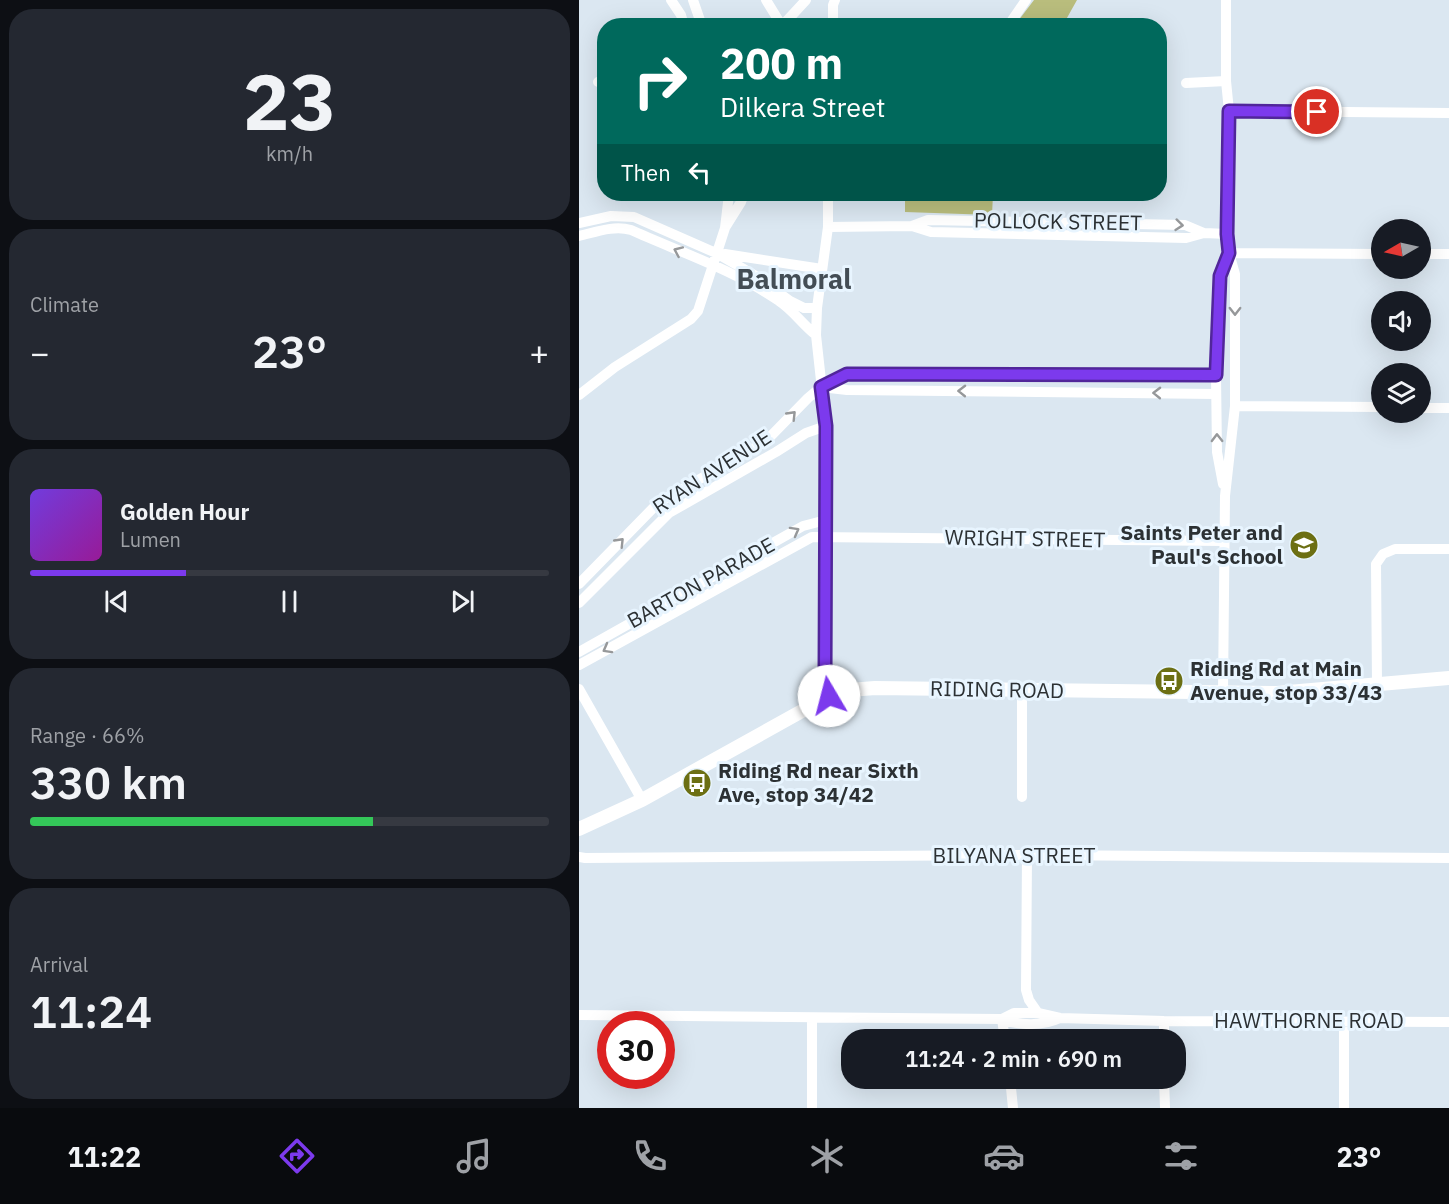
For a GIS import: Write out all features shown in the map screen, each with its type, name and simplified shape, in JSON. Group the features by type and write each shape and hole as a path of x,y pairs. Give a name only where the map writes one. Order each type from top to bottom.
{"main road":[{"name":"RIDING ROAD","path":"579,829 642,800 829,696 850,690 875,688 1277,693 1449,678"}],"street":[{"path":"671,0 682,18"},
{"path":"699,18 694,3 705,0"},
{"path":"766,0 777,18"},
{"path":"789,18 806,0"},
{"path":"833,18 835,0"},
{"path":"1014,18 1026,0"},
{"path":"1223,692 1225,496 1235,406 1235,274 1227,234 1229,111 1226,81 1226,0"},
{"path":"1186,83 1226,81"},
{"path":"1229,111 1449,113"},
{"path":"725,228 728,201"},
{"path":"579,395 615,367 691,319 698,311 725,228 741,201"},
{"path":"828,201 828,227 817,308 816,335 826,426 825,674 829,696"},
{"path":"579,223 611,216 634,217 716,253 804,308 817,308"},
{"name":"POLLOCK STREET","path":"828,227 912,226 943,233 1186,238 1204,233 1227,234"},
{"path":"579,236 622,228 740,278 781,302 816,335"},
{"path":"716,253 822,269"},
{"path":"1229,253 1371,254"},
{"path":"1225,496 1217,452 1216,375 1220,276 1229,253"},
{"path":"1431,254 1449,254"},
{"name":"RYAN AVENUE","path":"579,584 658,503 767,441 821,387 847,374 1216,375"},
{"path":"821,387 847,390 1216,394"},
{"path":"1235,406 1371,407"},
{"path":"1431,408 1449,408"},
{"name":"RYAN AVENUE","path":"579,603 669,513 806,433 826,426"},
{"name":"BARTON PARADE","path":"579,652 803,526 826,520"},
{"name":"BARTON PARADE","path":"579,665 799,543 812,537 826,536"},
{"name":"WRIGHT STREET","path":"826,536 1224,541"},
{"path":"1377,685 1376,564 1383,554 1395,549 1449,549"},
{"path":"579,689 642,800"},
{"path":"1021,691 1022,797"},
{"path":"1026,855 1027,994 1038,1013"},
{"name":"BILYANA STREET","path":"579,857 1026,855 1449,858"},
{"name":"HAWTHORNE ROAD","path":"1002,1019 1014,1013 1038,1013 1060,1018 1164,1021 1449,1022"},
{"name":"HAWTHORNE ROAD","path":"579,1015 1002,1019 1013,1023 1049,1023 1060,1018"},
{"path":"812,1018 812,1108"},
{"path":"1002,1019 1003,1029"},
{"path":"1164,1021 1164,1029"},
{"path":"1344,1022 1344,1108"},
{"path":"1011,1089 1013,1108"},
{"path":"1164,1089 1164,1108"}],"green space":[{"path":"1034,0 1077,0 1067,18 1020,18"},
{"path":"905,201 993,201 992,215 905,212"}],"place":[{"name":"Saints Peter and Paul's School","path":"1304,545"},
{"name":"Riding Rd at Main Avenue, stop 33/43","path":"1169,681"},
{"name":"Riding Rd near Sixth Ave, stop 34/42","path":"697,783"}],"district":[{"name":"Balmoral","path":"794,280"}],"route":[{"path":"829,696 825,674 826,426 821,387 847,374 1216,375 1220,276 1229,253 1227,234 1229,111 1317,112"}]}
